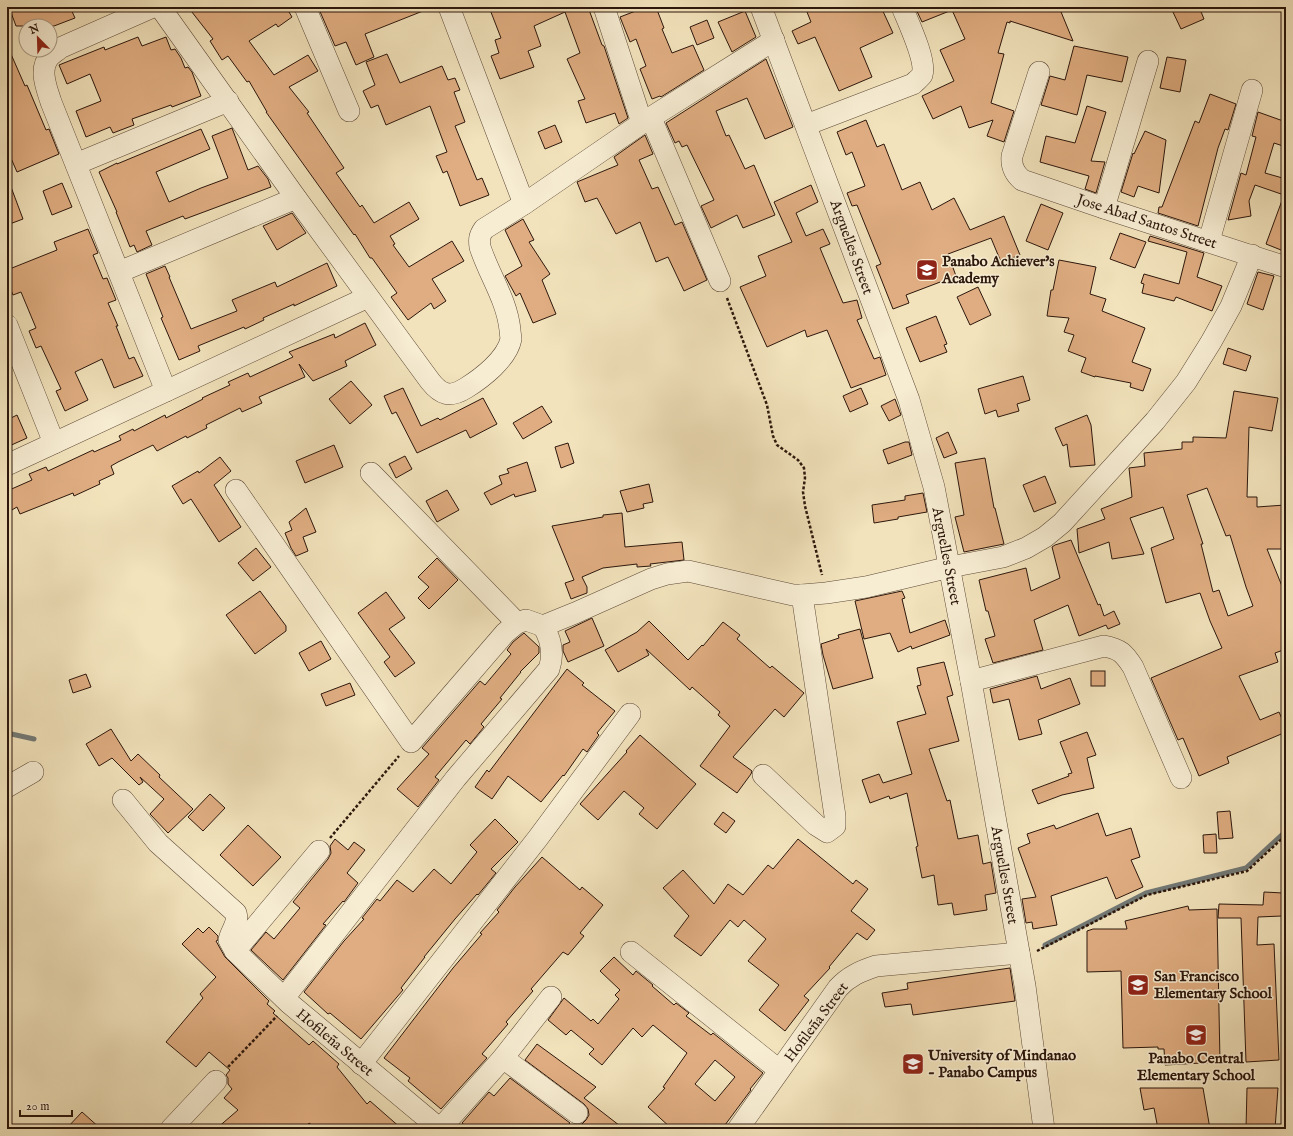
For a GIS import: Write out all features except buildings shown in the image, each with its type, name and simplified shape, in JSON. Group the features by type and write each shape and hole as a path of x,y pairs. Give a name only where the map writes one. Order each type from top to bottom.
{"street":[{"path":"153,7 60,48 49,57 44,69 45,82 51,102 166,391"},
{"path":"160,7 368,297 436,389 446,394 455,394 492,369 505,351 511,339 509,321 502,298 480,247 480,235 484,229 524,204 647,121 774,40"},
{"path":"306,7 349,110"},
{"path":"449,7 524,204"},
{"path":"604,7 647,121 720,281"},
{"name":"Arguelles Street","path":"761,7 909,400 934,487 971,681 1020,956 1044,1129"},
{"path":"806,125 913,84 921,77 923,68 921,56 902,7"},
{"path":"1104,208 1148,61"},
{"name":"Jose Abad Santos Street","path":"1039,72 1012,156 1013,168 1017,176 1022,180 1286,267"},
{"path":"1209,241 1252,90"},
{"path":"76,164 228,102"},
{"path":"119,272 296,198"},
{"path":"543,626 651,579 667,574 688,571 793,595 802,595 866,587 1003,556 1026,548 1045,537 1062,523 1155,421 1186,382 1231,306 1252,255"},
{"path":"7,464 368,297"},
{"path":"7,325 54,443"},
{"path":"370,472 517,623"},
{"path":"236,490 411,742 505,633 517,623 526,620 543,626 547,633 552,650 552,660 549,669 456,778 287,1000"},
{"path":"763,775 816,825 827,832 835,826 836,816 826,744 802,595"},
{"path":"971,681 1104,646 1116,648 1126,655 1133,667 1181,778"},
{"path":"361,1064 538,838 630,714"},
{"path":"7,787 34,772"},
{"path":"122,800 158,843 236,913 238,918 230,933 229,940 235,951 319,850"},
{"name":"Hofileña Street","path":"235,951 287,1000 361,1064 440,1129"},
{"path":"631,952 779,1070"},
{"name":"Hofileña Street","path":"738,1129 838,988 847,979 861,970 876,966 1020,956"},
{"path":"440,1129 503,1058 551,997"},
{"path":"503,1058 577,1113"},
{"path":"172,1129 216,1081"}],"path":[{"path":"720,281 761,386 777,445 798,460 804,468 805,478 803,492 805,506 826,593"},
{"path":"319,850 411,742"},
{"path":"1020,956 1046,948 1147,895 1247,871 1286,835"},
{"path":"216,1081 287,1000"}],"waterway":[{"path":"7,733 34,739"},
{"path":"1045,945 1146,893 1246,868 1286,831"}],"place":[{"name":"Panabo Achiever's Academy","path":"927,270"},
{"name":"San Francisco Elementary School","path":"1138,985"},
{"name":"Panabo Central Elementary School","path":"1196,1035"},
{"name":"University of Mindanao - Panabo Campus","path":"913,1064"}]}
